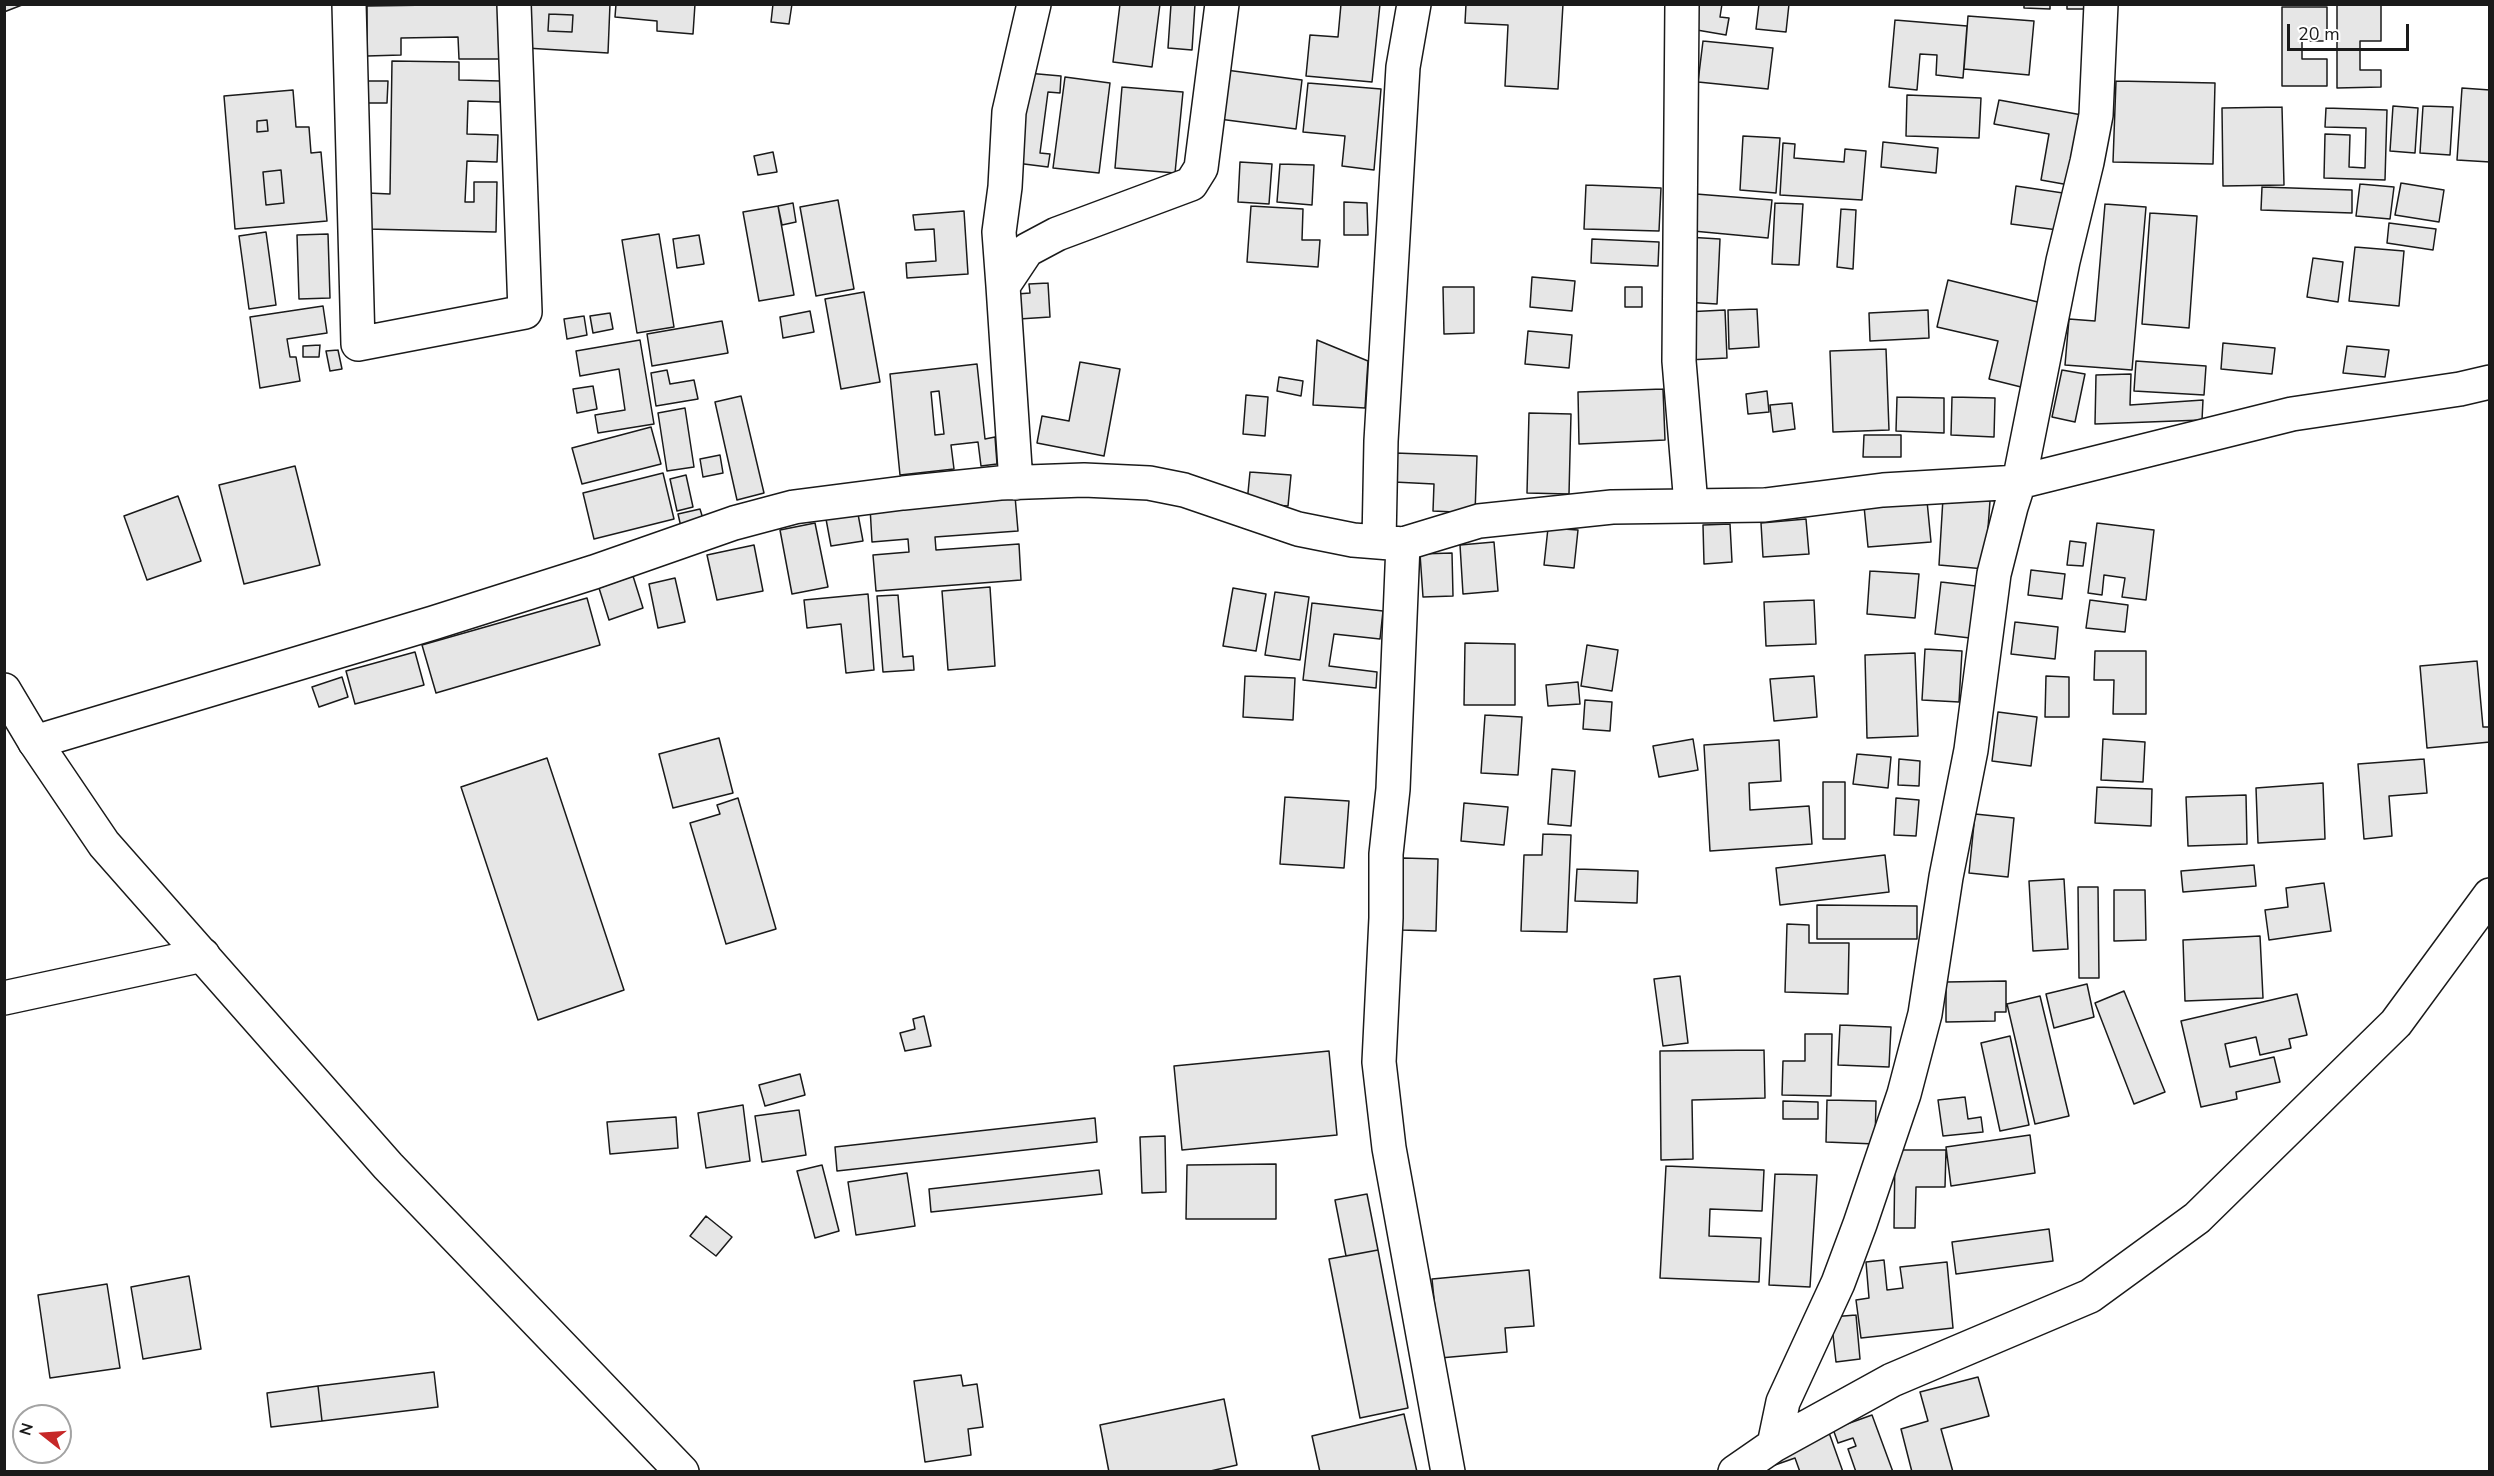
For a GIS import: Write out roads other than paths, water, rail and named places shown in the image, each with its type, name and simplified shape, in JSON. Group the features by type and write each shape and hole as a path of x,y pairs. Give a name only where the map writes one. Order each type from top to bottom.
{"main road":[{"path":"349,4 358,344 525,312 514,4"},
{"path":"1016,483 999,232 1005,187 1009,112 1034,4"},
{"path":"1003,286 1027,250 1057,234 1191,184 1201,168 1222,4"},
{"path":"1414,4 1403,67 1381,441 1391,543 1393,789 1386,854 1386,918 1379,1062 1389,1148 1448,1472"},
{"path":"1682,4 1679,361 1691,505"},
{"path":"1774,1445 1783,1402 1838,1283 1860,1224 1904,1094 1925,1014 1946,877 1971,750 1994,574 2019,482 2063,261 2094,126 2101,4"},
{"path":"35,742 433,623 594,572 734,523 784,510 903,493 1016,483 1084,480 1149,483 1184,490 1298,529 1353,540 1391,543 1479,521 1612,507 1765,505 1883,490 2019,482 2292,414 2490,382"},
{"path":"4,690 35,742 104,844 388,1166 682,1472"},
{"path":"1736,1472 1774,1445 1892,1380 2090,1296 2197,1218 2396,1023 2490,895"},
{"path":"4,998 203,955"}]}
